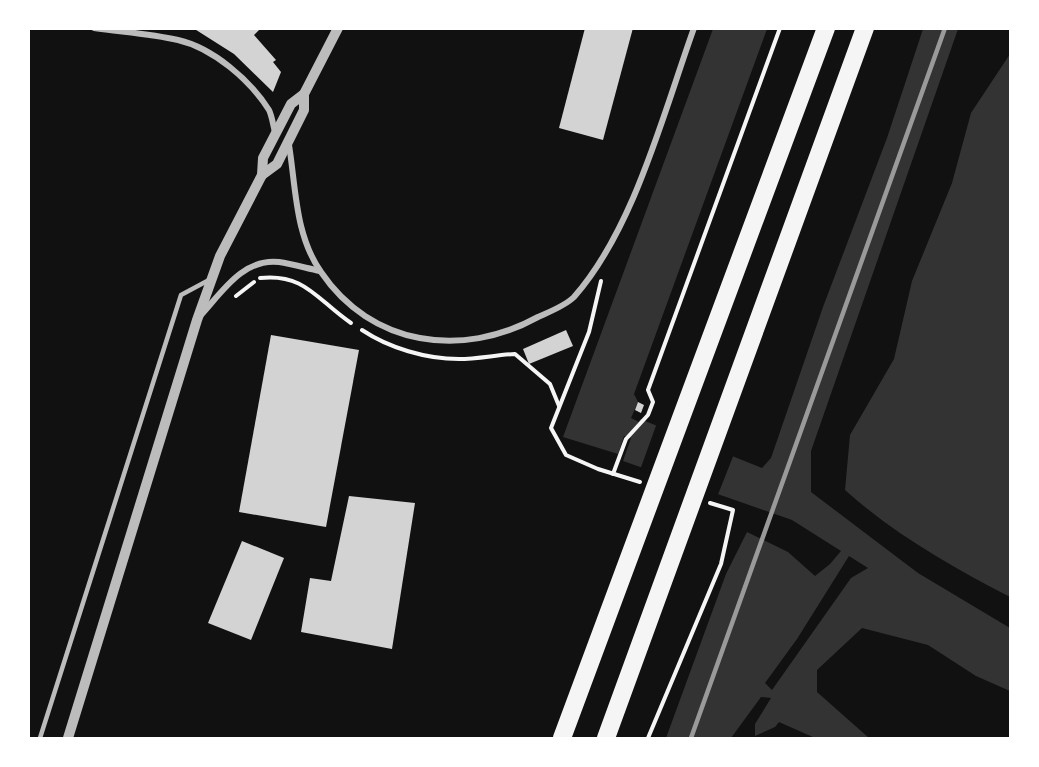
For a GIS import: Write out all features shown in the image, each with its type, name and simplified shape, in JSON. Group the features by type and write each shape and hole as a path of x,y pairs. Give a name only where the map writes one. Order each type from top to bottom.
{"highway":[{"path":"562,738 650,507 826,28"},
{"path":"606,738 865,28"}],"street":[{"path":"94,28 180,40 201,49 225,65 250,88 270,112 276,133"},
{"path":"68,738 197,320 219,256 262,175 263,158 276,133 291,105 304,94 338,28"},
{"path":"288,142 297,209 305,240 320,271 344,300 384,328 435,342 487,339 529,323 572,299 605,257 629,204 694,28"},
{"path":"262,175 278,164 304,110 304,94"},
{"path":"197,320 240,273 255,264 277,262 320,271"}],"lane":[{"path":"40,738 181,295 212,279"}],"path":[{"path":"614,474 626,439 648,415 653,402 648,390 780,28"}],"shaded area":[{"path":"713,29 767,29 634,394 638,402 631,418 639,422 640,419 762,468 771,458 823,307 887,138 923,29 958,29 811,451 811,492 918,573 1010,628 1010,691 976,676 928,645 862,628 817,670 817,692 869,738 815,738 779,722 775,727 755,736 755,724 771,698 761,697 731,738 666,738 726,574 747,532 788,552 815,576 841,551 792,520 623,461 631,438 624,436 618,454 563,437","holes":["849,556 868,568 851,578 772,690 765,683 797,639"]},
{"path":"1010,54 1010,597 924,549 883,521 845,490 850,435 894,359 912,281 952,183 971,113"}],"pier":[{"path":"657,423 734,454 717,497 640,470"}],"building":[{"path":"193,28 261,28 254,35 276,60 273,62 281,72 273,92 234,54"},
{"path":"585,28 633,28 603,140 559,128"},
{"path":"566,330 573,346 529,364 523,349"},
{"path":"271,335 359,350 326,527 239,512"},
{"path":"638,402 644,405 641,413 635,410"},
{"path":"349,496 415,503 392,649 301,632 310,578 331,581"},
{"path":"242,541 284,558 251,640 208,623"}],"railway":[{"path":"691,738 945,28"}]}
